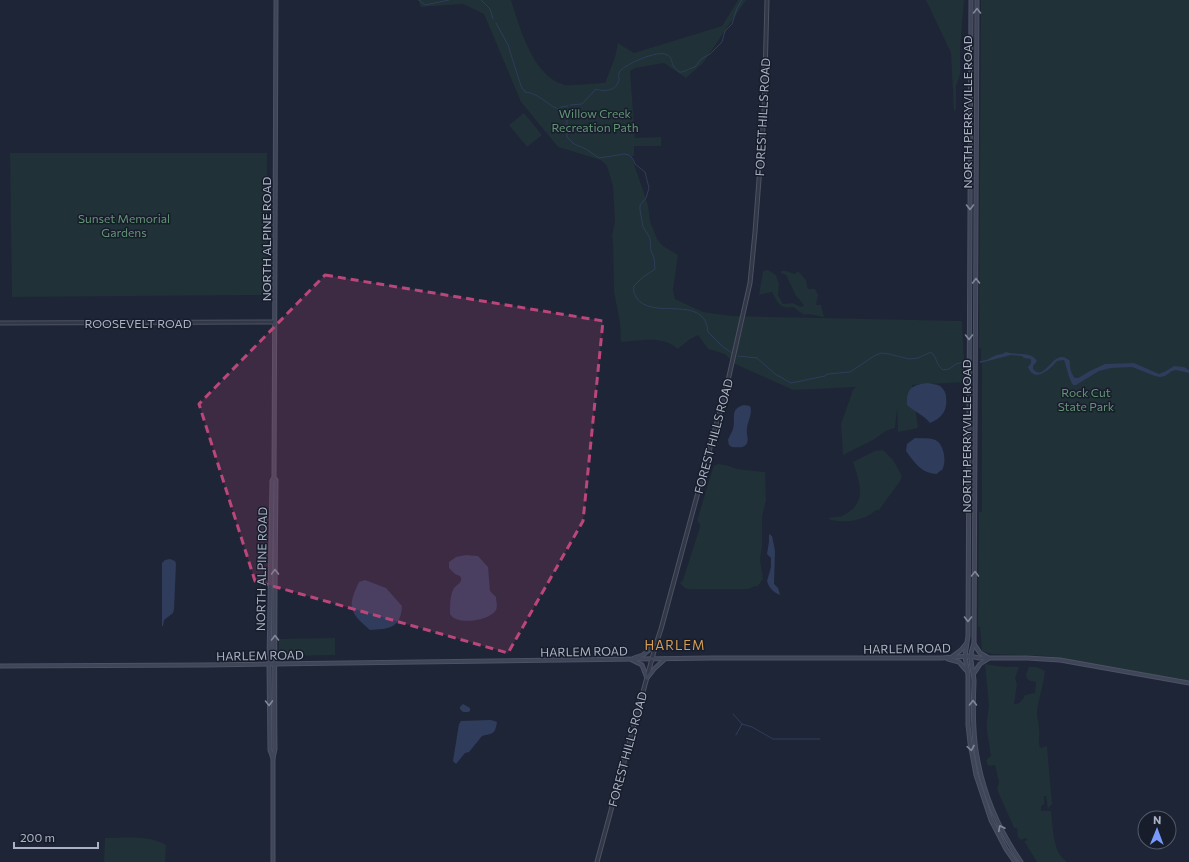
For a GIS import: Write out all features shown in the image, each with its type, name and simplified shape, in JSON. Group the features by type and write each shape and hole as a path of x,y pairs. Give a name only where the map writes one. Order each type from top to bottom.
{"main road":[{"name":"NORTH ALPINE ROAD","path":"273,862 273,758 270,743 269,664 272,481 274,478 276,0"},
{"name":"NORTH PERRYVILLE ROAD","path":"971,0 968,636 965,656 968,675 969,730 976,775 991,820 1014,862"},
{"name":"NORTH PERRYVILLE ROAD","path":"977,0 974,643 970,656 974,674 973,718 975,744 982,780 992,810 1005,836 1021,862"},
{"name":"NORTH ALPINE ROAD","path":"273,758 275,749 276,480 274,478"},
{"path":"942,658 951,657 961,650 967,642 968,636"},
{"path":"974,643 980,653 990,658"},
{"path":"631,660 643,655 656,644"},
{"name":"HARLEM ROAD","path":"0,666 652,659 942,658 970,656 1068,661 1189,683"},
{"path":"942,658 959,662 965,668 968,675"},
{"path":"974,674 980,664 990,658"},
{"path":"647,678 654,669 666,659"},
{"path":"631,660 642,665 647,678"}],"street":[{"name":"FOREST HILLS ROAD","path":"597,862 712,441 734,356 750,282 764,114 767,0"},
{"name":"ROOSEVELT ROAD","path":"0,323 275,322"}],"highlighted area":[{"path":"325,275 603,321 583,521 508,653 255,581 199,404"}],"green space":[{"name":"Willow Creek Recreation Path","path":"418,0 511,0 529,50 536,62 544,72 554,80 568,85 605,83 615,57 618,43 634,53 722,26 738,0 746,0 703,63 686,78 664,63 635,68 630,71 635,138 661,137 661,146 634,146 634,156 632,156 632,158 648,205 650,221 657,239 663,246 678,255 673,290 675,299 703,312 731,316 962,321 965,382 912,385 918,428 898,432 897,408 895,428 886,431 873,440 843,455 841,424 853,390 856,387 793,390 735,364 725,354 708,349 698,335 690,339 678,349 658,340 621,342 620,323 614,292 612,236 615,221 613,186 607,166 601,160 558,147 521,102 484,14 463,4 421,7"},
{"path":"926,0 964,0 960,50 960,74 956,86 956,109 954,112 951,53"},
{"name":"Rock Cut State Park","path":"981,0 1189,0 1189,681 1046,656 992,654 982,651 980,627 978,627 979,512 982,512 982,362 981,348 979,348"},
{"path":"524,113 542,135 527,147 509,125"},
{"name":"Sunset Memorial Gardens","path":"10,153 267,153 268,295 12,297"},
{"path":"768,270 776,275 779,284 778,295 783,304 793,303 801,307 804,305 796,296 786,275 781,273 781,271 786,271 795,274 798,271 806,280 808,289 815,289 818,295 816,305 821,305 824,317 808,314 804,315 793,307 782,306 772,292 759,295 763,271"},
{"path":"883,450 893,460 902,476 879,510 876,510 860,519 840,521 828,519 844,515 852,510 857,504 860,485 853,462 875,451"},
{"path":"719,464 737,469 765,472 766,500 762,517 762,546 760,560 763,579 757,587 755,586 749,589 689,589 685,588 680,583 683,580 700,527 700,524 697,521 713,468 715,465"},
{"path":"335,638 335,655 283,656 279,650 279,639"},
{"path":"985,664 1005,667 1019,667 1015,678 1017,684 1014,704 1021,701 1025,695 1035,693 1036,682 1027,679 1026,674 1029,667 1037,667 1045,671 1037,715 1040,748 1047,746 1052,804 1048,809 1046,796 1044,796 1044,804 1041,806 1041,811 1051,811 1056,846 1060,855 1067,862 1037,862 1024,841 1028,840 1025,838 1021,840 1018,837 1017,828 1014,828 997,789 999,782 995,765 988,766 986,760 991,756 987,731 989,706"},
{"path":"105,838 144,838 159,842 166,845 165,862 104,862"}],"water":[{"path":"1006,352 1027,354 1031,356 1037,361 1033,366 1033,369 1038,372 1042,372 1046,369 1054,360 1064,357 1070,361 1072,374 1075,378 1078,378 1105,364 1134,363 1159,374 1174,366 1184,367 1189,370 1189,373 1176,370 1160,377 1132,367 1111,368 1099,371 1076,385 1073,385 1064,360 1057,361 1047,371 1038,375 1031,372 1028,367 1031,363 1031,359 1024,358 1022,356 1011,355 980,363 980,361 987,360"},
{"path":"927,383 940,386 944,390 946,396 945,410 938,419 930,423 907,405 908,395 911,389 917,385"},
{"path":"744,405 750,406 751,408 747,430 748,441 746,445 742,447 732,447 729,445 728,440 734,425 734,414 736,409"},
{"path":"915,438 935,440 939,443 944,454 944,467 937,474 927,472 919,467 906,451 907,444"},
{"path":"769,534 772,536 775,551 774,584 778,588 780,595 772,590 767,581 771,567 771,558 767,554"},
{"path":"466,555 478,556 488,567 490,591 496,597 496,610 483,619 464,621 454,618 450,614 452,592 461,578 449,568 449,562 456,557"},
{"path":"170,559 175,561 176,564 174,609 173,613 164,620 162,626 162,563 165,560"},
{"path":"365,580 386,588 402,606 399,619 393,626 383,629 370,630 354,613 352,603 355,591 359,582"},
{"path":"463,704 470,708 470,711 463,712 460,709"},
{"path":"491,720 497,722 493,733 482,736 469,752 465,753 456,764 453,761 459,724 461,721"}],"waterway":[{"path":"419,0 425,5 449,0"},
{"path":"481,0 490,9 493,19"},
{"path":"570,105 582,104 596,89 610,90 618,84 619,74 623,68 643,58 657,54 669,56 672,64 679,72 695,67 701,59 710,54 722,42 725,31 732,24 737,8 742,0"},
{"path":"496,23 508,45 521,86 525,92 539,97 558,109 567,119 567,137 574,144 586,149 599,158 624,154 629,155 635,164 645,172 649,188 646,198 640,205 640,210 643,227 650,238 655,269 634,286 636,297 643,304 653,307 688,310 698,313 705,320 708,332 722,346 732,353"},
{"path":"558,109 568,106"},
{"path":"738,356 757,358 775,374 791,383 825,376 827,374 850,372 881,353 909,359 918,358 931,352 943,370 967,361"},
{"path":"733,714 742,724 752,727 773,739 820,739"},
{"path":"736,735 742,724"}],"district":[{"name":"HARLEM","path":"675,645"}]}
